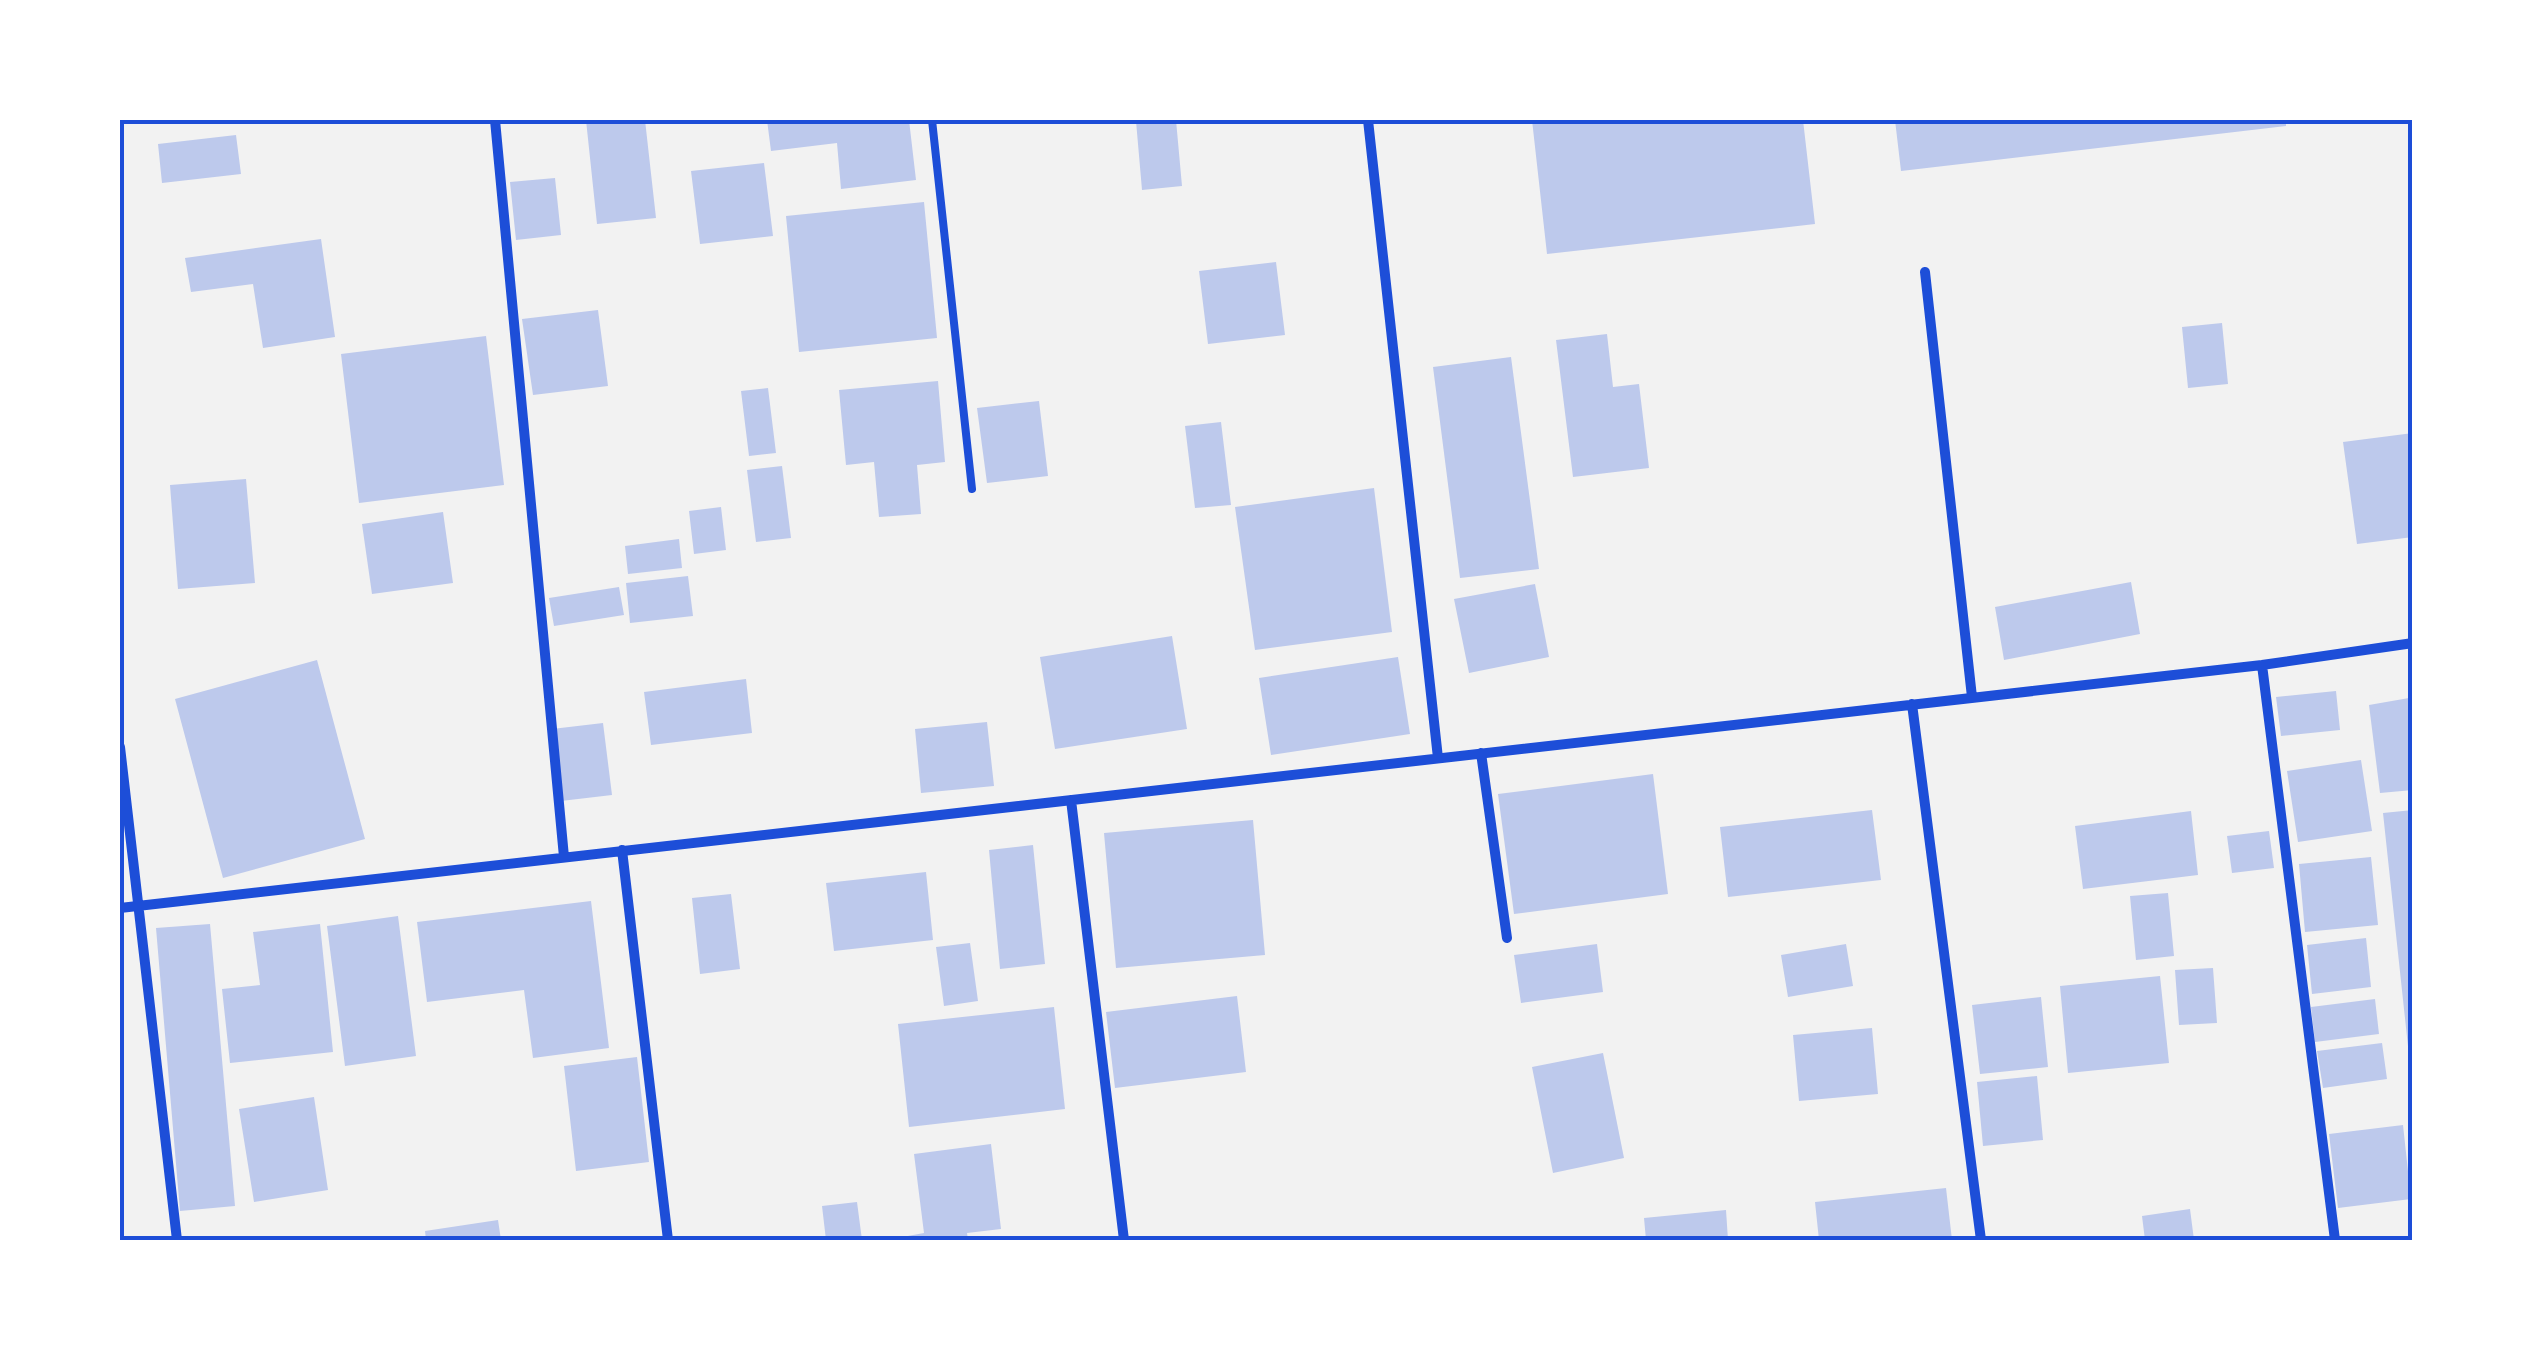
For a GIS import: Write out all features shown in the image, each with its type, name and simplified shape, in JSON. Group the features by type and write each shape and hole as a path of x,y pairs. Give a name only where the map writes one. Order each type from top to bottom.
{"street":[{"path":"496,120 564,857"},
{"path":"1368,120 1438,758"},
{"path":"1925,272 1972,697"},
{"path":"120,908 2262,665 2413,644"},
{"path":"2262,665 2335,1240"},
{"path":"1912,704 1981,1240"},
{"path":"120,747 176,1240"},
{"path":"1481,753 1507,938"},
{"path":"1072,800 1124,1240"},
{"path":"622,850 668,1240"}],"lane":[{"path":"932,120 972,489"}],"building":[{"path":"586,120 645,120 656,218 597,224"},
{"path":"767,120 909,120 916,180 841,189 837,143 771,151"},
{"path":"1176,120 1182,186 1142,190 1136,121"},
{"path":"1532,120 1803,120 1815,224 1547,254"},
{"path":"1895,120 2286,120 2286,126 1901,171"},
{"path":"236,135 241,174 162,183 158,144"},
{"path":"764,163 773,236 700,244 691,171"},
{"path":"555,178 561,235 516,240 510,182"},
{"path":"924,202 937,338 799,352 786,216"},
{"path":"321,239 335,337 263,348 253,284 191,292 185,258"},
{"path":"1276,262 1285,335 1208,344 1199,271"},
{"path":"598,310 608,386 533,395 522,319"},
{"path":"2222,323 2228,384 2188,388 2182,327"},
{"path":"1607,334 1613,387 1639,384 1649,468 1573,477 1556,340"},
{"path":"486,336 504,485 359,503 341,354"},
{"path":"1511,357 1539,569 1460,578 1433,367"},
{"path":"938,381 945,462 917,465 921,514 879,517 874,462 846,465 839,390"},
{"path":"768,388 776,453 749,456 741,391"},
{"path":"1039,401 1048,476 987,483 977,408"},
{"path":"1221,422 1231,505 1195,508 1185,426"},
{"path":"2413,433 2413,537 2357,544 2343,442"},
{"path":"782,466 791,538 756,542 747,470"},
{"path":"246,479 255,583 178,589 170,485"},
{"path":"1374,488 1392,632 1255,650 1235,507"},
{"path":"721,507 726,550 694,554 689,511"},
{"path":"443,512 453,583 372,594 362,524"},
{"path":"679,539 682,568 628,574 625,546"},
{"path":"688,576 693,616 630,623 626,583"},
{"path":"2131,582 2140,634 2004,660 1995,607"},
{"path":"1535,584 1549,657 1469,673 1454,599"},
{"path":"619,587 624,615 554,626 549,598"},
{"path":"1172,636 1187,729 1055,749 1040,657"},
{"path":"1398,657 1410,734 1271,755 1259,678"},
{"path":"317,660 365,839 223,878 175,699"},
{"path":"746,679 752,733 651,745 644,692"},
{"path":"2336,691 2340,730 2281,736 2276,697"},
{"path":"2413,698 2413,790 2380,793 2369,705"},
{"path":"987,722 994,786 921,793 915,729"},
{"path":"603,723 612,795 561,801 552,729"},
{"path":"2361,760 2372,831 2298,842 2287,771"},
{"path":"1653,774 1668,894 1514,914 1498,794"},
{"path":"1872,810 1881,880 1728,897 1720,827"},
{"path":"2413,810 2413,1065 2410,1065 2383,813"},
{"path":"2191,811 2198,875 2083,889 2075,826"},
{"path":"1253,820 1265,955 1116,968 1104,833"},
{"path":"2269,831 2274,868 2232,873 2227,836"},
{"path":"1033,845 1045,964 1000,969 989,850"},
{"path":"2371,857 2378,925 2305,932 2299,864"},
{"path":"926,872 933,940 834,951 826,883"},
{"path":"2168,893 2174,956 2136,960 2130,896"},
{"path":"731,894 740,969 700,974 692,898"},
{"path":"591,901 609,1048 533,1058 524,990 427,1002 417,922"},
{"path":"398,916 416,1056 345,1066 327,926"},
{"path":"210,924 235,1206 180,1211 156,928"},
{"path":"320,924 333,1052 230,1063 222,989 260,985 253,932"},
{"path":"2366,938 2371,987 2312,994 2307,945"},
{"path":"970,943 978,1001 944,1006 936,947"},
{"path":"1597,944 1603,992 1521,1003 1514,955"},
{"path":"1846,944 1853,986 1788,997 1781,955"},
{"path":"2213,968 2217,1023 2179,1025 2175,970"},
{"path":"2160,976 2169,1063 2068,1073 2060,986"},
{"path":"1237,996 1246,1072 1115,1088 1106,1012"},
{"path":"2041,997 2048,1067 1980,1074 1972,1005"},
{"path":"2375,999 2379,1034 2315,1042 2311,1007"},
{"path":"1054,1007 1065,1109 909,1127 898,1024"},
{"path":"1872,1028 1878,1094 1799,1101 1793,1035"},
{"path":"2382,1043 2387,1079 2323,1088 2317,1051"},
{"path":"1603,1053 1624,1158 1553,1173 1532,1067"},
{"path":"637,1057 649,1162 576,1171 564,1066"},
{"path":"2037,1076 2043,1140 1983,1146 1977,1082"},
{"path":"314,1097 328,1190 254,1202 239,1109"},
{"path":"2403,1125 2411,1199 2338,1208 2329,1134"},
{"path":"991,1144 1001,1229 967,1233 968,1240 886,1240 924,1233 914,1154"},
{"path":"1946,1188 1952,1240 1819,1240 1815,1202"},
{"path":"857,1202 862,1240 826,1240 822,1206"},
{"path":"2190,1209 2194,1240 2145,1240 2142,1216"},
{"path":"1726,1210 1728,1240 1646,1240 1644,1218"},
{"path":"498,1220 501,1240 426,1240 425,1231"}]}
